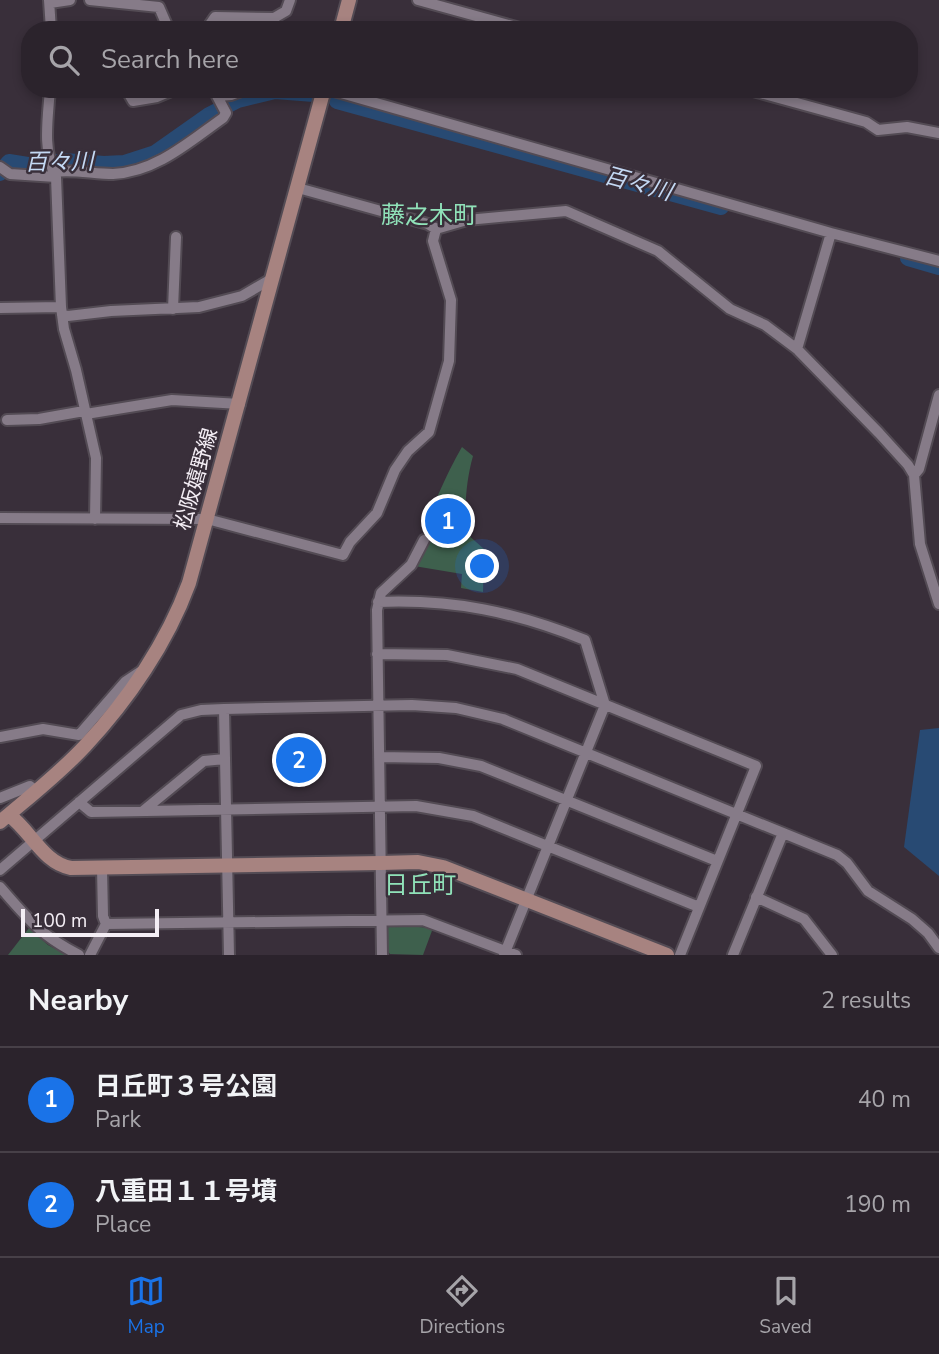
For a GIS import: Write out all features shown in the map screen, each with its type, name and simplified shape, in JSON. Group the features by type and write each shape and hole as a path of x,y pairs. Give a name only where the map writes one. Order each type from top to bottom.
{"main road":[{"path":"343,21 349,0"},
{"name":"松阪嬉野線","path":"3,816 84,748 104,725 170,630 179,611 240,404 323,98"},
{"path":"3,816 34,840 50,859 60,866 79,869 431,864 527,898 667,955"}],"street":[{"path":"50,21 49,2 70,0"},
{"path":"90,0 159,7 165,21"},
{"path":"212,21 215,17 274,19 286,11 290,0"},
{"path":"418,0 494,21"},
{"path":"50,98 49,157 53,173 61,311 96,458 95,519"},
{"path":"132,98 149,98"},
{"path":"358,98 831,233 939,261"},
{"path":"779,98 866,122 877,130 907,127 939,133"},
{"path":"5,170 53,173 65,170 114,174 150,166 167,158 223,118 218,100"},
{"path":"298,188 428,224 436,229 467,220 566,211 658,251 730,309 765,325 797,349 908,465 914,475 920,544 939,604"},
{"path":"0,519 206,519 343,555 350,542 377,513 395,470 408,451 429,432 449,361 451,300 433,241 436,229"},
{"path":"797,349 831,233"},
{"path":"173,309 176,236"},
{"path":"0,307 61,311 68,316 199,307 242,296 273,278"},
{"path":"914,475 919,469 939,395"},
{"path":"8,421 172,400 240,404"},
{"path":"383,955 377,654 379,601 381,593 411,565 424,540"},
{"path":"106,924 423,920 508,954 527,898 605,705 585,640 524,617 481,607 422,600 379,601"},
{"path":"377,654 435,654 517,669 756,766 680,955"},
{"path":"0,737 43,729 79,735 125,682 145,668"},
{"path":"0,870 181,715 201,710 224,709 422,705 468,710 503,719 842,858 868,891 912,919 928,933 939,948"},
{"path":"224,709 229,955"},
{"path":"379,757 411,756 470,763 717,861"},
{"path":"142,811 204,761 225,759"},
{"path":"0,798 30,786 36,791"},
{"path":"79,802 91,812 425,806 461,813 548,845 699,907"},
{"path":"733,955 783,833"},
{"path":"90,955 106,924 103,916 102,868"},
{"path":"0,887 33,925 47,937 79,955"},
{"path":"756,897 804,919 832,955"}],"green space":[{"path":"462,447 473,456 467,485 466,524 467,534 484,549 483,592 461,588 462,574 414,566 427,538 429,519 434,506"},
{"path":"391,925 433,928 423,955 390,954 386,949 386,929"},
{"path":"29,928 48,945 67,955 8,955"}],"water":[{"path":"939,728 939,876 904,847 920,730"}],"waterway":[{"name":"百々川","path":"0,173 9,162 34,166 64,161 124,163 155,153 209,115 246,98"},
{"name":"百々川","path":"337,101 721,207"},
{"name":"百々川","path":"908,258 939,267"}],"place":[{"name":"日丘町３号公園","path":"448,521"},
{"name":"八重田１１号墳","path":"299,760"}],"district":[{"name":"藤之木町","path":"429,215"},
{"name":"日丘町","path":"420,885"}]}
